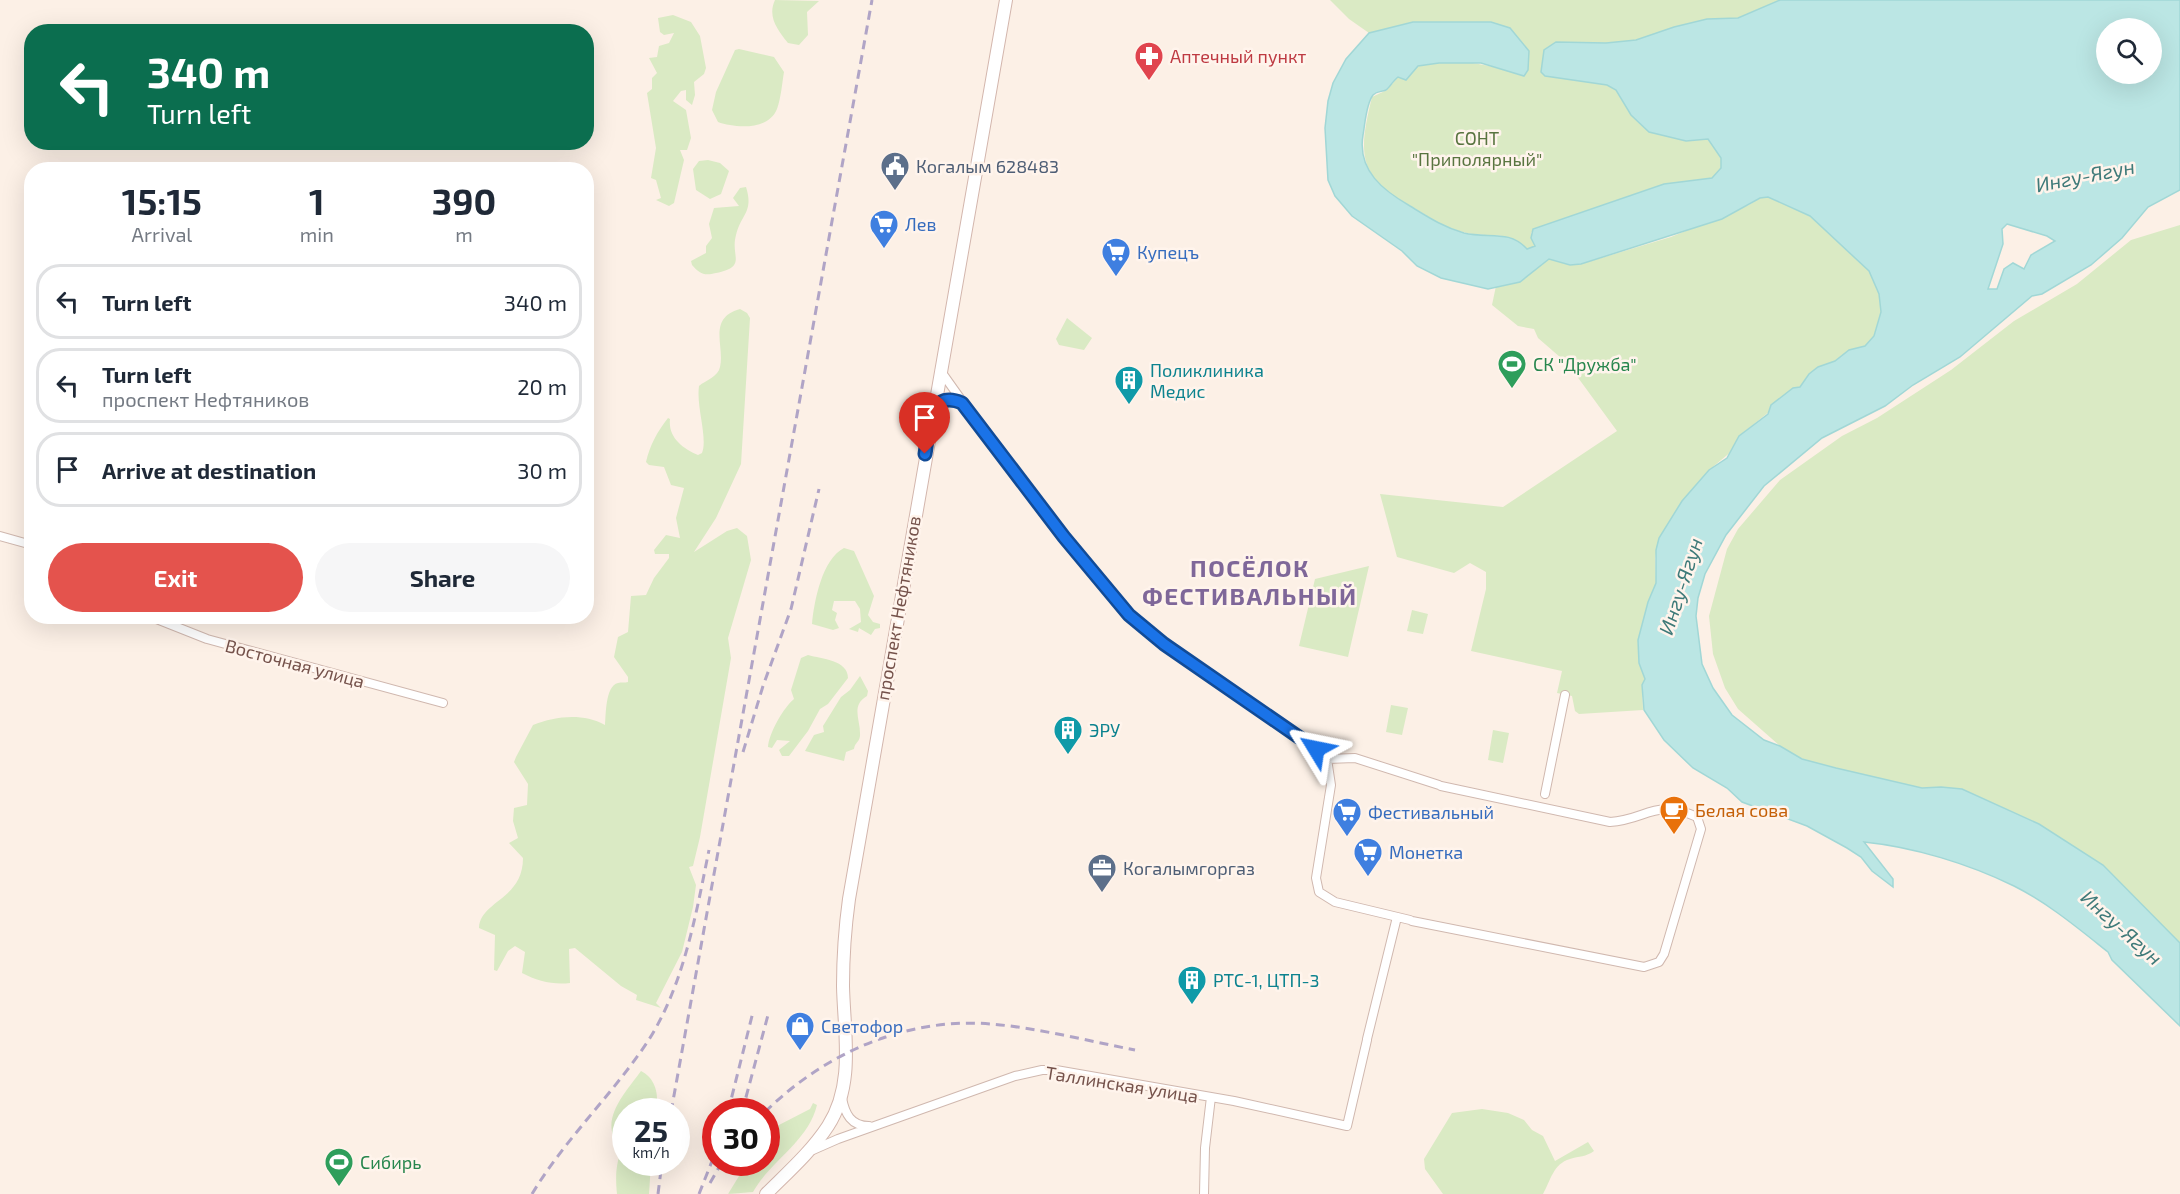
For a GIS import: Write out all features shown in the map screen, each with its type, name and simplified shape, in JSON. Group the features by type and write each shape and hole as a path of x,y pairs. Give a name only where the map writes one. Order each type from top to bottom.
{"main road":[{"name":"проспект Нефтяников","path":"766,1194 804,1155 828,1126 842,1095 846,1063 843,970 846,920 939,370 1006,0"}],"street":[{"path":"939,370 1064,537 1129,615 1164,644 1327,759 1354,758 1440,785 1610,822 1624,820 1657,808 1692,815 1699,820 1701,829 1664,954 1652,966 1644,967 1411,920 1335,902 1319,892 1316,878 1331,785 1327,759"},
{"path":"933,409 939,401 946,399 962,403"},
{"path":"0,536 24,543"},
{"name":"Восточная улица","path":"170,624 221,643 443,703"},
{"path":"1542,807 1565,695"},
{"path":"1211,1097 1347,1126 1397,917"},
{"name":"Таллинская улица","path":"804,1155 873,1126 1015,1076 1042,1070 1211,1097 1205,1148 1204,1194"},
{"path":"842,1095 849,1118 859,1125 873,1126"}],"green space":[{"path":"775,0 819,1 807,12 808,35 799,45 788,43 777,28 772,12"},
{"name":"СОНТ \"Приполярный\"","path":"1330,0 1780,0 1738,18 1707,19 1636,40 1606,43 1556,42 1545,76 1607,85 1616,90 1631,115 1649,132 1686,141 1708,139 1721,158 1721,168 1712,178 1664,184 1534,229 1531,233 1535,246 1527,250 1511,239 1498,235 1477,235 1451,228 1392,194 1379,183 1371,172 1364,147 1372,97 1387,90 1398,77 1406,80 1419,66 1442,61 1484,65 1520,75 1529,63 1529,51 1491,22 1413,22 1369,33 1349,19"},
{"path":"673,15 691,22 700,36 706,68 704,74 694,82 695,95 692,105 686,100 686,90 681,91 673,101 686,110 691,138 687,150 680,150 684,160 674,203 669,206 656,200 661,198 656,180 651,178 656,148 647,93 652,89 652,78 657,73 649,58 657,57 659,46 669,43 674,33 664,35 660,32 658,18"},
{"path":"735,50 774,57 784,72 777,109 773,116 750,126 733,126 718,122 712,110 716,92"},
{"path":"708,160 720,163 729,171 721,194 710,199 696,190 693,169 699,161"},
{"path":"746,187 749,202 736,235 735,264 716,273 700,272 691,261 706,253 706,246 712,238 709,224 714,208 739,206 733,198 740,188"},
{"path":"1768,197 1810,216 1869,271 1879,294 1881,312 1874,336 1865,346 1849,350 1835,361 1818,367 1809,374 1800,387 1739,436 1732,451 1709,470 1676,511 1666,531 1659,538 1655,558 1656,583 1648,602 1638,640 1639,663 1645,679 1642,685 1643,710 1579,714 1575,711 1572,696 1557,693 1562,671 1471,651 1486,589 1486,572 1470,563 1454,573 1397,557 1380,494 1503,507 1617,431 1568,364 1538,338 1534,329 1518,326 1492,305 1496,286 1520,282 1549,259 1570,265 1581,264 1671,237 1749,205 1760,198"},
{"path":"2180,225 2180,943 2103,865 2039,824 1962,789 1922,788 1836,768 1802,759 1780,746 1738,709 1725,688 1713,654 1709,616 1727,549 1738,529 1780,480 1842,436 1877,418 1951,370 2014,321 2077,284 2131,240"},
{"path":"740,309 750,318 741,464 716,518 694,552 727,531 737,528 747,536 751,560 728,638 731,658 700,837 693,866 689,867 696,885 682,952 656,1003 661,1008 636,1000 637,995 621,986 575,948 569,949 570,983 545,982 522,973 525,952 515,946 508,951 497,971 494,970 495,935 479,928 486,912 516,883 521,872 523,858 509,843 518,838 513,821 514,808 527,805 528,784 514,762 533,725 551,720 579,717 605,725 608,695 614,685 628,682 628,677 614,657 618,637 628,632 631,596 646,595 654,578 669,558 669,554 655,554 654,550 666,535 680,538 676,518 684,488 671,485 664,467 649,465 646,462 654,439 668,418 671,431 677,441 698,455 702,453 704,439 699,386 719,370 720,326 730,313"},
{"path":"1067,318 1092,338 1084,350 1059,345 1056,339"},
{"path":"844,548 854,551 874,596 868,615 873,622 880,624 880,628 875,629 871,635 859,628 858,632 849,629 861,622 860,609 855,601 834,601 832,610 837,613 835,620 839,628 833,630 812,624 820,582 830,561"},
{"path":"1369,566 1348,657 1299,646 1315,579"},
{"path":"1412,610 1428,614 1423,634 1407,631"},
{"path":"808,655 839,664 844,667 848,678 828,704 820,709 808,731 789,756 782,756 779,750 790,741 777,740 772,748 768,747 769,741 778,721 794,699 791,690 801,658"},
{"path":"860,676 868,691 867,696 859,704 860,736 854,749 846,752 844,761 805,751 814,735 824,732 823,726 841,697 850,690"},
{"path":"1391,705 1408,708 1402,735 1386,732"},
{"path":"1493,730 1509,733 1503,763 1488,760"},
{"path":"641,1071 653,1083 657,1098 622,1098"},
{"path":"813,1103 817,1105 806,1130 780,1159 780,1124 810,1109"},
{"path":"1482,1109 1508,1113 1524,1120 1532,1130 1543,1136 1555,1161 1588,1142 1594,1151 1564,1161 1553,1173 1543,1194 1443,1194 1425,1169 1424,1159 1452,1113"},
{"path":"616,1176 650,1176 649,1194 617,1194"},
{"path":"739,1176 764,1176 753,1192 728,1194"}],"water":[{"name":"Ингу-Ягун","path":"1780,0 2180,0 2180,190 2148,207 2122,238 2091,265 2042,294 2032,296 1960,357 1913,385 1885,406 1822,438 1764,486 1726,535 1705,574 1698,598 1696,616 1702,664 1713,688 1732,715 1764,740 1802,759 1836,768 1922,788 1962,789 2039,824 2103,865 2180,943 2180,1026 2112,960 2108,952 2039,900 1979,871 1941,858 1883,844 1864,842 1893,879 1893,887 1872,871 1861,857 1847,848 1807,826 1742,802 1727,788 1693,768 1664,740 1644,710 1642,685 1645,679 1639,663 1638,640 1648,602 1656,583 1656,550 1659,538 1682,501 1709,470 1727,458 1739,436 1768,414 1771,405 1793,388 1800,387 1809,374 1818,367 1835,361 1849,350 1865,346 1874,336 1881,312 1879,294 1869,271 1810,216 1768,197 1760,198 1722,219 1581,264 1570,265 1549,259 1520,282 1488,289 1441,278 1417,266 1402,251 1352,216 1335,196 1328,180 1325,128 1333,83 1346,59 1369,33 1413,22 1491,22 1510,28 1529,51 1528,70 1524,76 1481,63 1439,63 1418,66 1406,80 1398,77 1386,90 1376,93 1371,99 1366,114 1362,148 1368,169 1391,194 1449,228 1473,235 1513,239 1527,249 1535,246 1531,238 1533,229 1664,184 1712,178 1721,168 1721,158 1708,139 1686,141 1649,132 1631,115 1616,90 1607,85 1545,76 1541,72 1544,50 1556,42 1606,43 1636,40 1707,19 1738,18","holes":["2007,224 2047,236 2055,241 2031,255 2024,269 2013,263 2004,269 1997,289 1988,289 2003,244 2002,229"]}],"railway":[{"path":"674,1098 872,0"},
{"path":"743,752 763,686 791,609 819,489"},
{"path":"532,1194 559,1154 634,1061 660,1019 680,973 709,850"},
{"path":"732,1098 753,1012"},
{"path":"746,1098 768,1015"},
{"path":"780,1098 814,1072 840,1056 898,1033 928,1026 959,1023 1009,1026 1135,1050"},
{"path":"658,1194 660,1176"},
{"path":"699,1194 706,1176"},
{"path":"710,1183 714,1176"}],"place":[{"name":"Аптечный пункт","path":"1149,82"},
{"name":"Когалым 628483","path":"895,192"},
{"name":"Лев","path":"884,250"},
{"name":"Купецъ","path":"1116,278"},
{"name":"СК \"Дружба\"","path":"1512,390"},
{"name":"Поликлиника Медис","path":"1129,406"},
{"name":"ЭРУ","path":"1068,756"},
{"name":"Белая сова","path":"1674,836"},
{"name":"Фестивальный","path":"1347,838"},
{"name":"Монетка","path":"1368,878"},
{"name":"Когалымгоргаз","path":"1102,894"},
{"name":"РТС-1, ЦТП-3","path":"1192,1006"},
{"name":"Светофор","path":"800,1052"},
{"name":"Сибирь","path":"339,1188"}],"district":[{"name":"ПОСЁЛОК ФЕСТИВАЛЬНЫЙ","path":"1250,581"}],"route":[{"path":"925,454 933,409 943,399 962,403 1064,537 1129,615 1164,644 1316,749"}]}
